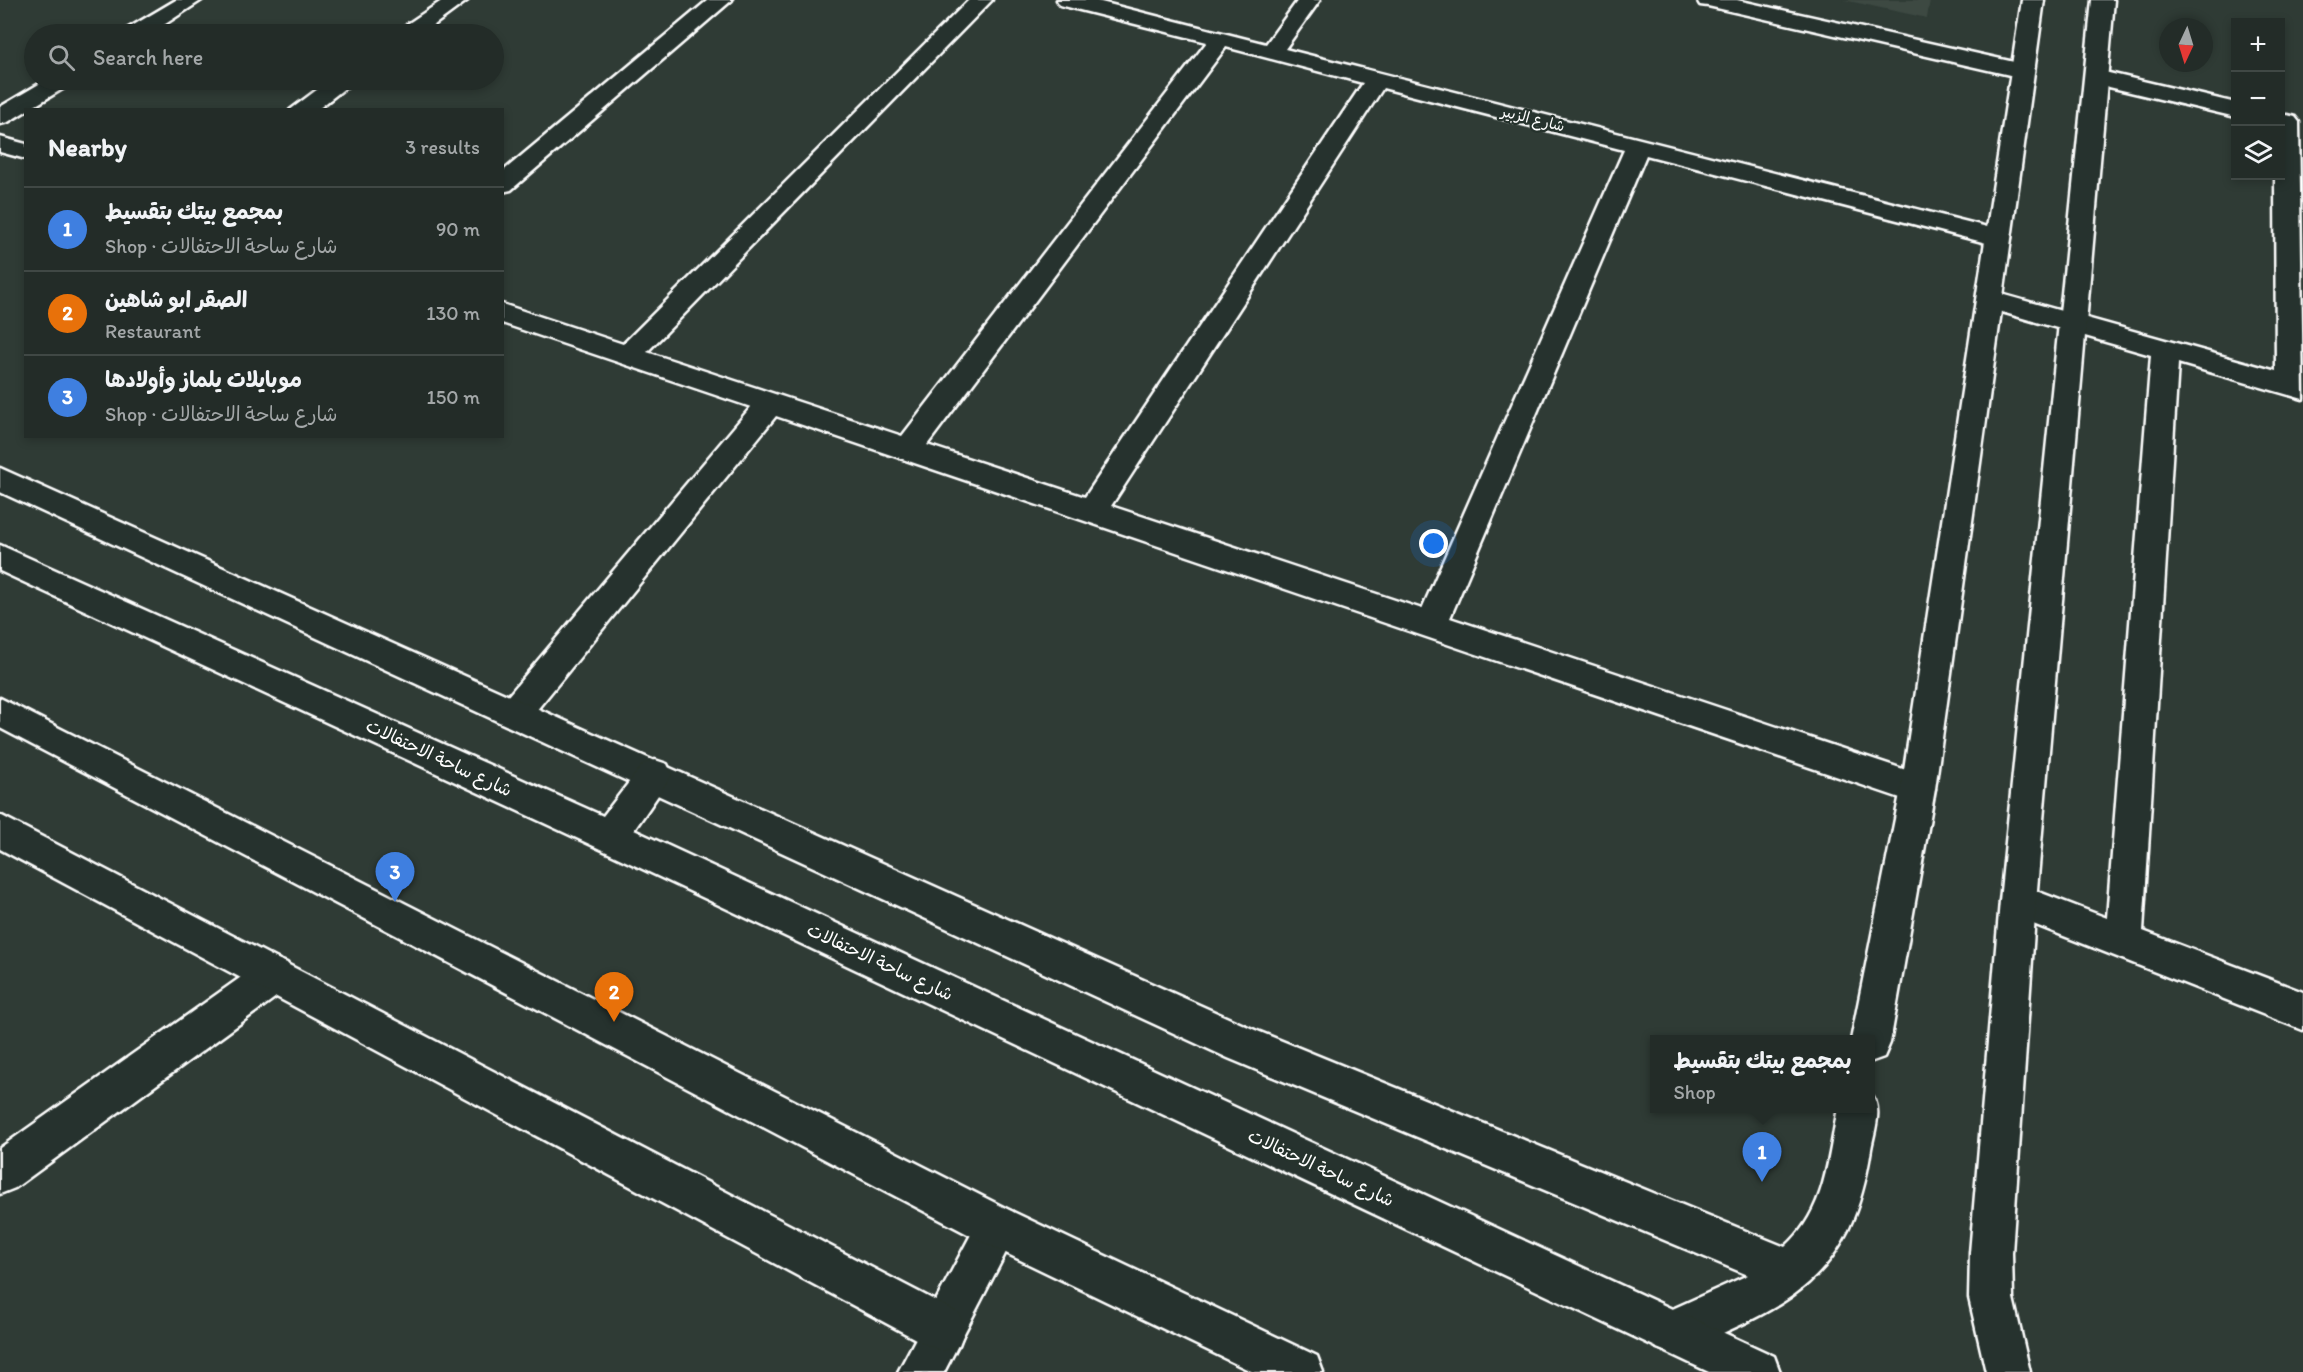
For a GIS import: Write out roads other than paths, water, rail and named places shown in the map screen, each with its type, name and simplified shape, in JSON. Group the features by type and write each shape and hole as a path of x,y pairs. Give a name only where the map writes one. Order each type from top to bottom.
{"street":[{"path":"151,24 191,0"},
{"path":"422,24 457,0"},
{"path":"504,183 721,0"},
{"path":"628,355 981,0"},
{"name":"شارع الزبير","path":"1068,0 1998,238"},
{"path":"1270,52 1309,0"},
{"path":"1708,0 2023,71"},
{"path":"1872,1035 1918,789 2033,0"},
{"path":"2008,1372 1991,1298 1990,1253 2018,901 2103,0"},
{"path":"908,449 1221,39"},
{"path":"2096,77 2231,109"},
{"path":"1092,511 1377,79"},
{"path":"0,117 45,90"},
{"path":"304,108 330,90"},
{"path":"1990,300 2297,387 2290,122"},
{"path":"0,144 24,151"},
{"path":"1431,625 1638,146"},
{"path":"504,314 1918,789"},
{"path":"2124,941 2165,350"},
{"path":"515,712 770,403"},
{"path":"0,479 1242,1044 1791,1271"},
{"name":"شارع ساحة الاحتفالات","path":"0,557 609,836 1758,1372"},
{"path":"0,712 998,1227 1301,1372"},
{"path":"609,836 655,775"},
{"path":"0,831 943,1329"},
{"path":"2018,901 2303,1011"},
{"path":"0,1173 274,976"},
{"path":"1673,1332 1745,1301 1791,1271 1818,1243 1834,1216 1857,1113"},
{"path":"920,1372 998,1227"}],"place":[{"name":"موبايلات يلماز وأولادها","path":"395,902"},
{"name":"الصقر ابو شاهين","path":"614,1022"},
{"name":"بمجمع بيتك بتقسيط","path":"1762,1182"}]}
